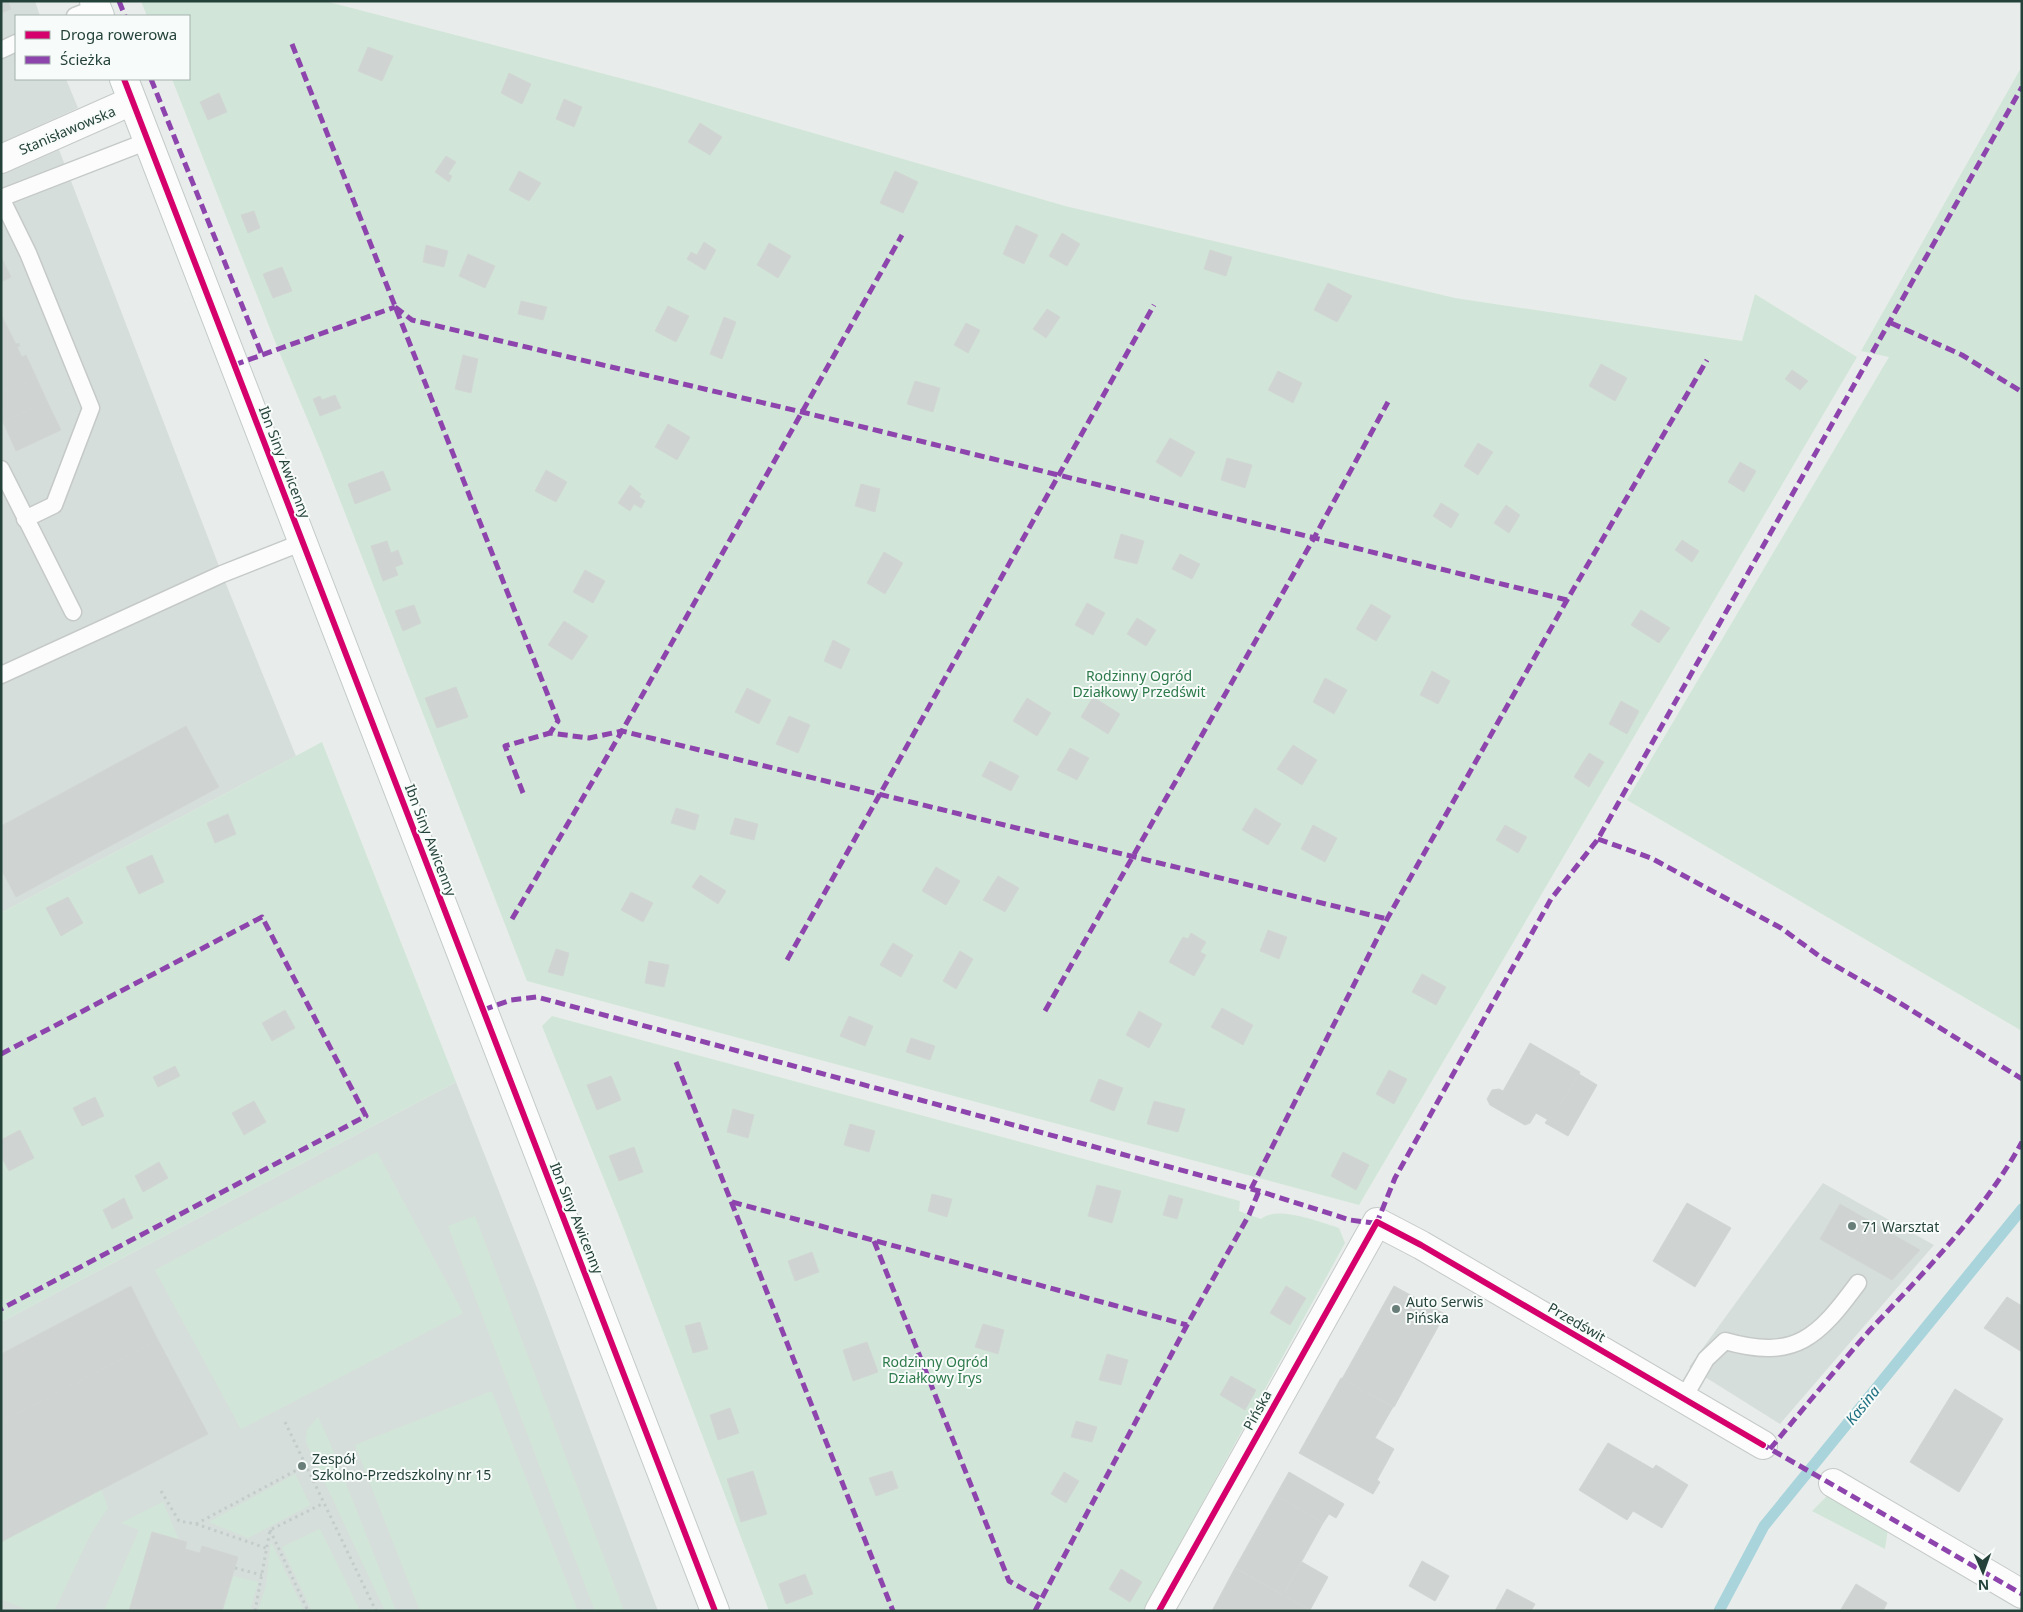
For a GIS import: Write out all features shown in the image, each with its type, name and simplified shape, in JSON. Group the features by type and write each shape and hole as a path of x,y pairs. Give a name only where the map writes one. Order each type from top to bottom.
{"street":[{"name":"Ibn Siny Awicenny","path":"128,90 715,1611"},
{"name":"Stanisławowska","path":"1,159 128,90"},
{"name":"Przedświt","path":"1377,1222 1421,1245 1763,1445"},
{"name":"Pińska","path":"1159,1611 1377,1222"},
{"path":"1833,1484 2022,1594"}],"lane":[{"path":"1,50 15,43"},
{"path":"25,519 54,505 91,408 28,253 1,198 148,141"},
{"path":"1,470 73,612"},
{"path":"1,675 222,574 303,542"},
{"path":"1683,1399 1706,1359 1725,1342 1750,1348 1776,1349 1800,1342 1817,1332 1834,1317 1858,1283"}],"path":[{"path":"286,1422 376,1611"},
{"path":"196,1524 306,1465"},
{"path":"161,1490 179,1521 196,1524 266,1548"},
{"path":"270,1530 324,1503"},
{"path":"255,1611 270,1530"},
{"path":"270,1530 308,1611"},
{"path":"235,1568 262,1575"}],"shaded area":[{"path":"1,1 35,1 40,15 15,15 15,80 66,80 78,108 1,143"},
{"path":"58,147 222,574 296,756 1,913 1,174"},
{"name":"Zespół Szkolno-Przedszkolny nr 15","path":"456,1082 537,1288 658,1611 1,1611 1,1322"},
{"path":"1823,1183 1934,1245 1780,1424 1689,1367"}],"green space":[{"name":"Rodzinny Ogród Działkowy Przedświt","path":"141,1 325,1 658,88 1065,206 1455,298 1742,341 1755,294 1857,357 1359,1205 527,981 322,454 278,349 172,80 190,80 190,15 147,15"},
{"path":"2022,66 2022,1031 1627,800 1889,357 1861,351"},
{"path":"322,742 456,1082 1,1322 1,913"},
{"name":"Rodzinny Ogród Działkowy Irys","path":"552,1016 1240,1201 1239,1211 1261,1219 1268,1215 1287,1214 1339,1228 1345,1243 1143,1611 769,1611 620,1219 542,1026"},
{"path":"377,1152 463,1313 241,1429 155,1270"},
{"path":"475,1216 624,1611 595,1611 448,1226"},
{"path":"492,1391 578,1611 420,1611 355,1445"},
{"path":"318,1417 396,1611 385,1611 306,1442 307,1430"},
{"path":"295,1474 310,1505 248,1538 209,1522"},
{"path":"101,1489 108,1508 91,1533 54,1611 30,1611 1,1599 1,1542"},
{"path":"1833,1490 1888,1529 1885,1549 1812,1511"},
{"path":"163,1502 179,1540 152,1532 129,1611 104,1611 139,1530 121,1523"},
{"path":"320,1529 360,1611 312,1611 282,1547"},
{"path":"271,1542 304,1611 258,1611 266,1586"},
{"path":"233,1576 258,1582 250,1611 223,1611"}],"building":[{"path":"1,1 8,1 11,9 1,13"},
{"path":"368,47 393,56 382,81 358,71"},
{"path":"509,73 531,84 522,104 501,93"},
{"path":"219,93 227,112 208,120 200,102"},
{"path":"564,99 582,107 574,127 556,119"},
{"path":"700,123 722,137 710,155 688,142"},
{"path":"446,156 456,162 448,174 452,176 449,182 435,172"},
{"path":"519,171 541,183 529,201 509,190"},
{"path":"895,171 918,182 903,213 880,203"},
{"path":"254,211 260,228 248,233 241,215"},
{"path":"1016,225 1038,235 1024,264 1003,254"},
{"path":"1062,233 1080,244 1067,266 1049,256"},
{"path":"704,242 716,250 705,270 687,259 691,252 697,255"},
{"path":"769,243 791,256 778,278 757,265"},
{"path":"426,245 448,251 444,267 423,262"},
{"path":"1210,250 1232,257 1226,276 1204,269"},
{"path":"468,254 495,266 485,288 459,276"},
{"path":"1,257 11,277 1,282"},
{"path":"282,267 292,291 273,298 263,274"},
{"path":"1328,283 1352,296 1337,322 1314,310"},
{"path":"521,301 547,307 543,320 518,314"},
{"path":"668,306 689,316 676,342 655,331"},
{"path":"1047,309 1060,317 1046,338 1033,329"},
{"path":"1,315 16,344 19,343 20,346 17,347 22,357 26,355 36,377 3,393 1,389"},
{"path":"724,317 736,322 722,359 710,354"},
{"path":"966,323 980,330 968,353 954,345"},
{"path":"463,355 478,359 471,393 455,389"},
{"path":"1601,364 1627,378 1615,401 1589,386"},
{"path":"1792,370 1808,381 1800,390 1785,379"},
{"path":"1278,371 1302,383 1293,403 1268,390"},
{"path":"36,377 47,401 3,422 1,389 3,393"},
{"path":"915,381 940,388 933,412 907,404"},
{"path":"335,395 341,408 320,416 313,399 320,396 322,400"},
{"path":"47,401 61,430 16,451 3,422"},
{"path":"668,424 690,437 677,460 655,447"},
{"path":"1170,438 1195,452 1181,477 1156,462"},
{"path":"1478,443 1493,452 1478,475 1464,466"},
{"path":"1227,458 1252,465 1245,488 1221,480"},
{"path":"1740,462 1756,471 1744,492 1728,482"},
{"path":"546,470 567,482 556,502 535,491"},
{"path":"383,471 391,490 355,504 348,484"},
{"path":"861,484 880,489 875,512 855,506"},
{"path":"630,485 641,494 639,497 645,501 641,508 634,504 630,511 618,503"},
{"path":"1441,503 1459,514 1451,528 1433,516"},
{"path":"1506,505 1520,515 1509,533 1494,523"},
{"path":"1121,534 1144,541 1137,564 1114,558"},
{"path":"1682,540 1699,551 1692,562 1675,550"},
{"path":"387,541 391,553 398,550 403,564 395,567 398,575 383,581 371,546"},
{"path":"884,552 903,563 885,594 867,583"},
{"path":"1180,554 1200,564 1192,579 1172,569"},
{"path":"585,570 605,581 593,603 573,592"},
{"path":"1087,603 1105,613 1093,635 1075,625"},
{"path":"1371,604 1391,616 1376,641 1356,629"},
{"path":"414,605 421,623 403,631 395,611"},
{"path":"1641,610 1670,628 1659,643 1631,625"},
{"path":"1137,618 1156,630 1146,646 1127,634"},
{"path":"564,621 588,636 572,660 548,645"},
{"path":"833,640 850,649 841,669 824,661"},
{"path":"1432,671 1450,681 1438,704 1420,695"},
{"path":"1325,678 1347,690 1334,714 1313,702"},
{"path":"456,687 468,717 437,728 425,698"},
{"path":"747,688 771,700 759,724 735,712"},
{"path":"1093,697 1120,714 1108,734 1081,717"},
{"path":"1027,698 1051,713 1037,736 1013,721"},
{"path":"1621,701 1639,711 1627,734 1609,724"},
{"path":"789,716 810,725 798,753 776,744"},
{"path":"186,726 219,787 16,897 1,869 1,826"},
{"path":"1293,745 1317,760 1302,785 1277,769"},
{"path":"1070,748 1089,758 1077,780 1057,770"},
{"path":"1589,753 1604,762 1589,787 1574,777"},
{"path":"990,761 1019,776 1011,791 982,776"},
{"path":"676,808 699,815 695,830 671,823"},
{"path":"1255,808 1281,824 1268,845 1242,830"},
{"path":"228,814 236,834 215,843 207,823"},
{"path":"735,818 758,824 754,840 730,834"},
{"path":"1313,825 1337,838 1325,862 1301,849"},
{"path":"1505,825 1527,837 1518,853 1496,840"},
{"path":"152,855 164,882 139,894 126,867"},
{"path":"936,867 960,881 946,905 922,891"},
{"path":"700,875 726,891 718,904 692,887"},
{"path":"998,876 1019,888 1005,912 983,900"},
{"path":"631,892 653,903 643,922 621,910"},
{"path":"68,897 83,923 61,936 46,908"},
{"path":"1268,930 1287,937 1279,959 1260,951"},
{"path":"1191,933 1206,942 1200,952 1206,955 1194,976 1169,962 1183,937 1188,939"},
{"path":"893,943 913,955 901,977 880,965"},
{"path":"556,949 569,953 563,976 548,972"},
{"path":"960,951 973,959 956,989 943,981"},
{"path":"649,961 669,965 664,987 645,983"},
{"path":"1422,974 1446,987 1436,1005 1412,992"},
{"path":"1222,1008 1253,1025 1243,1045 1211,1027"},
{"path":"285,1010 295,1028 272,1041 262,1023"},
{"path":"1139,1011 1162,1024 1149,1048 1126,1035"},
{"path":"849,1016 873,1026 865,1046 840,1036"},
{"path":"911,1038 935,1046 930,1060 906,1052"},
{"path":"1530,1043 1580,1072 1550,1121 1536,1113 1530,1123 1525,1125 1490,1105 1487,1099 1492,1090 1499,1089 1503,1091"},
{"path":"175,1066 180,1076 158,1087 153,1077"},
{"path":"1389,1070 1407,1079 1394,1104 1376,1094"},
{"path":"1579,1074 1597,1085 1568,1136 1545,1123 1548,1119 1550,1121"},
{"path":"611,1076 621,1100 597,1110 587,1085"},
{"path":"1099,1079 1123,1088 1114,1111 1090,1101"},
{"path":"95,1097 104,1116 82,1126 73,1108"},
{"path":"254,1101 266,1122 244,1135 232,1113"},
{"path":"1154,1101 1185,1109 1178,1132 1147,1124"},
{"path":"733,1109 754,1115 748,1138 727,1132"},
{"path":"850,1124 875,1131 869,1152 844,1145"},
{"path":"20,1130 34,1158 9,1171 1,1156 1,1140"},
{"path":"634,1147 643,1172 619,1181 609,1156"},
{"path":"1343,1152 1369,1165 1356,1190 1331,1176"},
{"path":"159,1162 168,1178 143,1192 135,1176"},
{"path":"1097,1185 1121,1191 1112,1223 1088,1216"},
{"path":"932,1194 952,1199 947,1217 928,1211"},
{"path":"1169,1195 1183,1199 1177,1219 1163,1215"},
{"path":"124,1198 133,1218 112,1229 103,1210"},
{"path":"1687,1203 1731,1228 1695,1287 1653,1261"},
{"path":"1840,1204 1873,1223 1853,1258 1820,1239"},
{"path":"1873,1223 1920,1250 1892,1280 1853,1258"},
{"path":"812,1252 819,1272 795,1281 788,1261"},
{"path":"131,1286 158,1340 1,1422 1,1354"},
{"path":"1286,1286 1306,1298 1290,1325 1270,1313"},
{"path":"1394,1286 1445,1314 1394,1407 1342,1379"},
{"path":"2007,1297 2022,1306 2022,1352 1984,1328"},
{"path":"700,1322 708,1349 693,1353 685,1326"},
{"path":"983,1324 1004,1330 998,1354 975,1347"},
{"path":"158,1340 208,1434 1,1542 1,1422"},
{"path":"867,1342 878,1372 853,1381 843,1350"},
{"path":"1107,1354 1128,1360 1121,1385 1099,1380"},
{"path":"1231,1376 1256,1390 1245,1410 1220,1395"},
{"path":"1341,1378 1393,1407 1375,1438 1394,1449 1377,1480 1380,1482 1373,1494 1299,1453"},
{"path":"1955,1389 2003,1419 1959,1492 1910,1462"},
{"path":"730,1408 739,1433 718,1440 710,1415"},
{"path":"1076,1421 1097,1427 1092,1442 1071,1437"},
{"path":"1608,1443 1653,1469 1656,1465 1688,1485 1662,1528 1633,1511 1627,1520 1579,1490"},
{"path":"753,1471 767,1514 741,1522 727,1479"},
{"path":"892,1471 898,1488 876,1496 869,1478"},
{"path":"1064,1472 1079,1481 1066,1503 1051,1494"},
{"path":"1289,1472 1344,1504 1336,1518 1329,1514 1323,1523 1276,1495"},
{"path":"1276,1495 1323,1523 1283,1595 1235,1568"},
{"path":"152,1532 187,1542 185,1549 200,1553 202,1546 238,1557 222,1611 129,1611"},
{"path":"1422,1561 1449,1576 1435,1601 1409,1586"},
{"path":"1302,1562 1328,1577 1310,1610 1283,1595"},
{"path":"1235,1568 1310,1610 1310,1611 1212,1611"},
{"path":"1121,1569 1142,1582 1130,1602 1109,1589"},
{"path":"805,1574 813,1594 786,1604 779,1584"},
{"path":"1856,1584 1887,1603 1883,1611 1840,1611"},
{"path":"1507,1589 1535,1604 1531,1611 1495,1611"}],"waterway":[{"name":"Kasina","path":"1719,1611 1764,1526 2022,1209"}],"marked path":[{"path":"119,1 125,15"},
{"path":"292,44 558,721 550,733"},
{"path":"151,80 262,355"},
{"path":"1376,1225 1395,1178 1551,899 1598,839 2022,87"},
{"path":"512,919 622,731 902,235"},
{"path":"787,960 1154,305"},
{"path":"395,307 412,320 802,412 1567,600"},
{"path":"234,365 395,307"},
{"path":"1891,323 1962,355 2022,392"},
{"path":"1251,1189 1387,919 1563,607 1707,360"},
{"path":"1045,1011 1314,538 1388,402"},
{"path":"523,793 505,746 550,733 589,738 622,731 1387,919"},
{"path":"1598,839 1651,858 1781,928 1822,958 1895,1000 2022,1079"},
{"path":"1,1054 262,917 366,1116 1,1309"},
{"path":"483,1010 511,1000 537,997 1259,1191 1350,1220 1381,1224"},
{"path":"676,1062 893,1611"},
{"path":"1770,1449 1870,1330 1932,1263 1971,1217 1990,1193 2022,1142"},
{"path":"1035,1611 1187,1325 1249,1215 1259,1191"},
{"path":"732,1202 1187,1325"},
{"path":"874,1241 1009,1581 1041,1599"},
{"path":"1760,1443 2022,1594"}],"cycle path":[{"path":"124,80 715,1611"},
{"path":"1159,1611 1377,1222 1421,1245 1763,1445"}],"place":[{"name":"71 Warsztat","path":"1852,1226"},
{"name":"Auto Serwis Pińska","path":"1396,1309"},
{"name":"Zespół Szkolno-Przedszkolny nr 15","path":"302,1466"}]}
